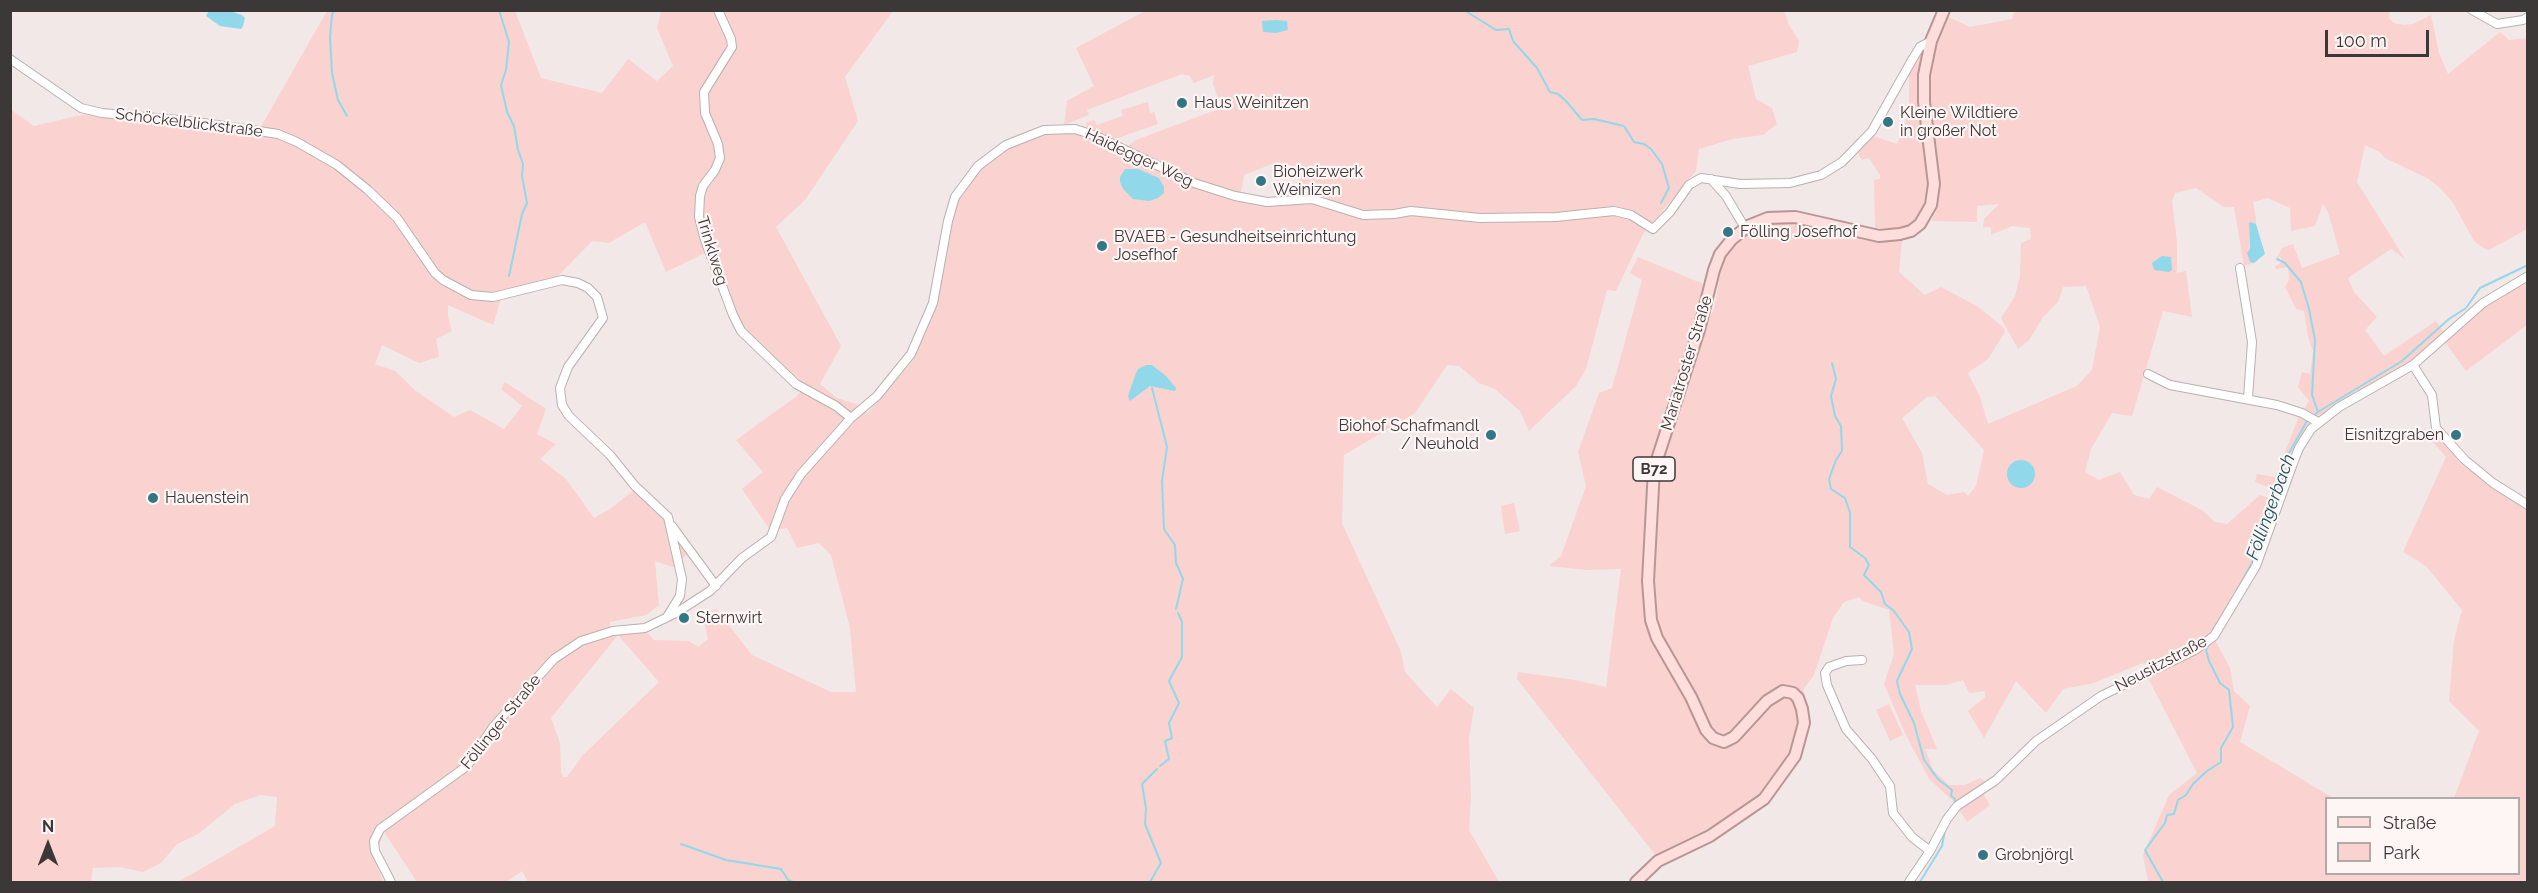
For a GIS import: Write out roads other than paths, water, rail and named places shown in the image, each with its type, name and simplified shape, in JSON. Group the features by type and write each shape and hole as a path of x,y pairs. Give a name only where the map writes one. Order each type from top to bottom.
{"main road":[{"name":"B72","path":"1931,41 1944,11"},
{"name":"Mariatroster Straße","path":"1636,882 1658,861 1710,836 1764,800 1791,763 1802,736 1804,723 1801,704 1796,695 1783,691 1767,701 1734,737 1724,742 1713,738 1706,730 1691,697 1657,638 1649,610 1651,495 1654,469 1699,330 1717,261 1732,238 1744,228 1760,220 1787,216 1879,236 1911,231 1920,224 1931,205 1934,184 1924,88 1931,41"}],"street":[{"name":"Trinklweg","path":"718,10 731,39 732,47 704,92 705,113 718,144 720,158 699,196 699,217 705,240 732,315 741,331 796,384 836,406 851,418"},
{"path":"2472,10 2497,24 2523,20 2528,17"},
{"path":"1711,179 1740,184 1790,183 1821,174 1842,162 1872,131 1912,60 1925,43 1931,41"},
{"name":"Schöckelblickstraße","path":"10,59 81,108 102,113 189,121 259,131 278,134 297,142 337,165 368,190 397,218 435,273 455,287 483,297 508,294 562,280 578,283 588,288 597,297 603,318 565,373 560,388 562,405 569,416 610,455 635,486 663,512 670,525"},
{"name":"Haidegger Weg","path":"668,617 716,586 742,558 771,537 789,490 814,458 851,418 891,380 917,342 933,303 951,208 960,187 978,166 996,151 1018,139 1044,130 1075,129 1096,136 1194,183 1235,196 1267,202 1312,199 1363,215 1394,214 1411,210 1480,218 1556,217 1614,211 1631,215 1653,229 1670,212 1689,185 1701,178 1711,179"},
{"path":"1711,179 1726,196 1744,228"},
{"path":"2240,268 2252,342 2248,398"},
{"name":"Neusitzstraße","path":"1909,882 1957,806 1996,780 2036,741 2101,696 2202,645 2214,636 2256,566 2299,448 2313,419 2413,365 2483,303 2528,276"},
{"path":"2413,365 2432,395 2436,428 2465,460 2493,483 2528,505"},
{"path":"2148,374 2170,385 2248,398 2277,405 2313,419"},
{"path":"670,525 716,586"},
{"path":"668,617 680,596 682,579 670,525"},
{"name":"Föllinger Straße","path":"391,882 375,851 374,841 380,829 468,766 493,727 554,659 581,641 613,631 645,628 668,617"},
{"path":"1862,660 1846,661 1829,667 1825,673 1827,685 1845,729 1872,759 1890,786 1893,813 1912,837 1930,851"}],"water":[{"path":"209,10 230,11 242,15 245,18 243,26 241,29 220,26 206,16"},
{"path":"1262,21 1287,21 1288,30 1276,33 1263,32"},
{"path":"1125,169 1138,169 1159,178 1164,187 1164,193 1149,201 1133,199 1123,189 1120,182"},
{"path":"2249,223 2256,224 2265,254 2254,263 2250,262 2247,253 2250,249"},
{"path":"2162,256 2171,257 2172,270 2169,272 2154,270 2152,263"},
{"path":"1152,365 1166,376 1176,388 1175,391 1150,386 1130,401 1128,396 1136,373 1138,369"},
{"path":"2021,460 2031,464 2035,474 2031,484 2021,488 2011,484 2007,474 2011,464"}],"waterway":[{"path":"334,10 330,37 332,73 338,100 347,116"},
{"path":"499,10 509,42 506,70 501,85 523,164 522,176 527,203 522,214 509,276"},
{"path":"1464,10 1496,30 1509,29 1513,41 1537,68 1550,92 1558,94 1582,120 1594,119 1624,126 1634,142 1644,144 1651,149 1662,164 1669,188 1661,203"},
{"path":"2277,259 2285,263 2301,282 2309,309 2315,340 2312,395 2318,412"},
{"name":"Föllingerbach","path":"2235,594 2253,561 2288,455 2307,421 2402,361 2449,319 2466,308 2480,288 2528,265"},
{"path":"1832,363 1836,379 1831,396 1835,416 1841,426 1842,451 1829,479 1831,489 1845,498 1850,513 1850,547 1865,558 1869,565 1864,575 1881,592 1885,604 1894,611 1909,632 1912,649 1897,681 1900,694 1914,723 1924,760 1938,779 1952,790 1951,796 1955,799 1955,804"},
{"path":"1152,388 1167,447 1162,481 1164,529 1175,545 1176,563 1183,579 1176,609"},
{"name":"Föllingerbach","path":"2210,635 2229,604"},
{"path":"1160,766 1169,759 1165,741 1172,738 1169,723 1179,703 1169,681 1182,657 1182,622 1178,613"},
{"name":"Föllingerbach","path":"2163,882 2145,850 2165,823 2167,815 2174,814 2178,800 2186,795 2193,784 2207,771 2221,762 2221,748 2233,727 2229,690 2220,683 2209,661 2206,650 2209,644"},
{"path":"1150,882 1161,863 1145,824 1146,808 1142,784 1157,769"},
{"path":"1920,882 1942,846 1945,830"},
{"path":"681,844 726,860 781,869 788,880 793,882"}],"place":[{"name":"Haus Weinitzen","path":"1182,103"},
{"name":"Kleine Wildtiere in großer Not","path":"1888,122"},
{"name":"Bioheizwerk Weinizen","path":"1261,181"},
{"name":"Fölling Josefhof","path":"1728,232"},
{"name":"BVAEB - Gesundheitseinrichtung Josefhof","path":"1102,246"},
{"name":"Biohof Schafmandl / Neuhold","path":"1491,435"},
{"name":"Eisnitzgraben","path":"2456,435"},
{"name":"Hauenstein","path":"153,498"},
{"name":"Sternwirt","path":"684,618"},
{"name":"Grobnjörgl","path":"1983,855"}]}
